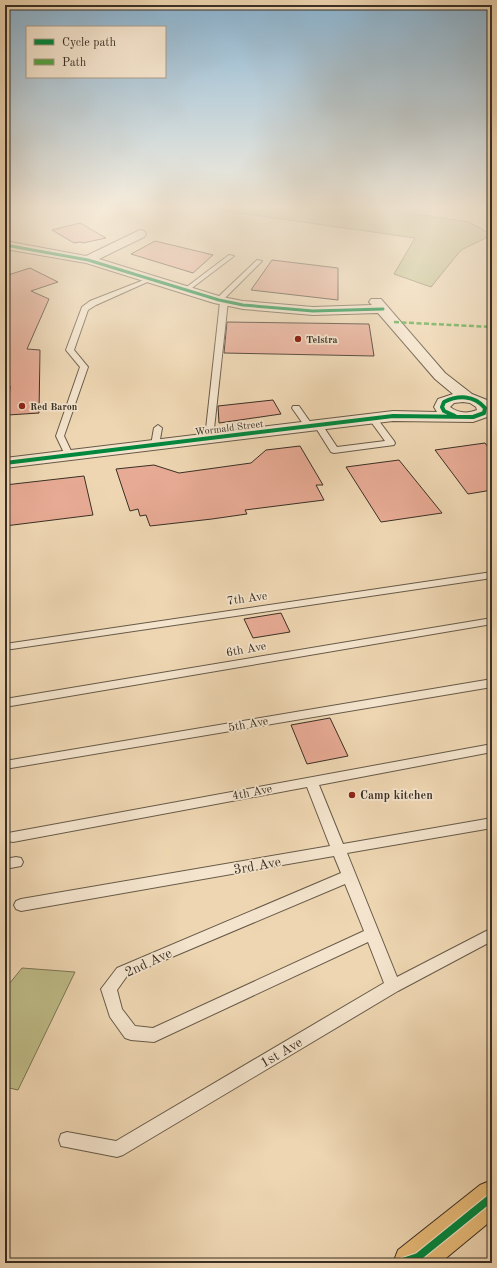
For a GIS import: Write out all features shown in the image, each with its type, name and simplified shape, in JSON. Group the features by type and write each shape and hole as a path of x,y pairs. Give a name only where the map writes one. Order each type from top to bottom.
{"highway":[{"path":"410,1261 492,1197"}],"street":[{"path":"112,267 186,290 243,305 290,310 380,306 440,376 470,399"},
{"path":"440,376 446,401 442,407 444,411 455,416"},
{"name":"Wormald Street","path":"5,463 373,419 393,416 461,398 470,399 483,404 485,408 489,408"},
{"name":"Wormald Street","path":"393,416 473,417 489,408"}],"lane":[{"path":"186,290 216,267"},
{"path":"209,438 221,300 253,267"},
{"path":"117,287 147,278"},
{"path":"69,455 60,436 84,367 70,350 85,309 93,303 147,278"},
{"path":"296,408 314,426 334,450 391,443 373,419"},
{"path":"155,445 158,428"},
{"name":"7th Ave","path":"5,647 492,575"},
{"name":"6th Ave","path":"5,703 492,621"},
{"name":"5th Ave","path":"5,765 492,683"},
{"name":"4th Ave","path":"13,837 492,748"},
{"path":"311,782 393,986"},
{"name":"3rd Ave","path":"21,905 339,851 492,823"},
{"name":"2nd Ave","path":"349,876 122,972 109,989 115,1012 131,1034 154,1035 372,934"},
{"name":"1st Ave","path":"67,1140 117,1149 393,986 492,934"}],"shaded area":[{"path":"398,267 447,267 431,287 394,274"},
{"path":"22,968 75,972 18,1090 5,1087 5,989"}],"building":[{"path":"174,267 199,267 193,273"},
{"path":"267,267 338,268 338,300 251,290"},
{"path":"30,268 58,282 31,291 49,299 27,349 40,350 39,413 8,415 10,386 5,386 5,276"},
{"name":"Telstra","path":"227,322 369,324 374,356 224,353"},
{"path":"273,400 281,414 219,423 218,406"},
{"path":"485,443 492,452 492,490 468,494 435,450"},
{"path":"300,446 323,485 316,485 324,500 245,510 247,514 212,519 150,526 146,515 140,516 138,509 130,511 116,469 154,465 179,473 251,463 266,450"},
{"path":"399,460 442,513 381,522 346,467"},
{"path":"84,476 93,515 5,526 5,485"},
{"path":"281,613 290,632 253,638 244,619"},
{"path":"330,718 348,756 307,764 291,725"}],"marked path":[{"path":"394,322 492,327"}],"cycle path":[{"path":"111,267 219,300 243,305 313,311 383,309"},
{"path":"5,463 393,416 473,417 484,413 485,408 477,401 460,397 444,402 442,407 444,411 455,416"},
{"path":"400,1263 418,1257 492,1197"}],"place":[{"name":"Telstra","path":"298,339"},
{"name":"Red Baron","path":"22,406"},
{"name":"Camp kitchen","path":"352,795"}]}
